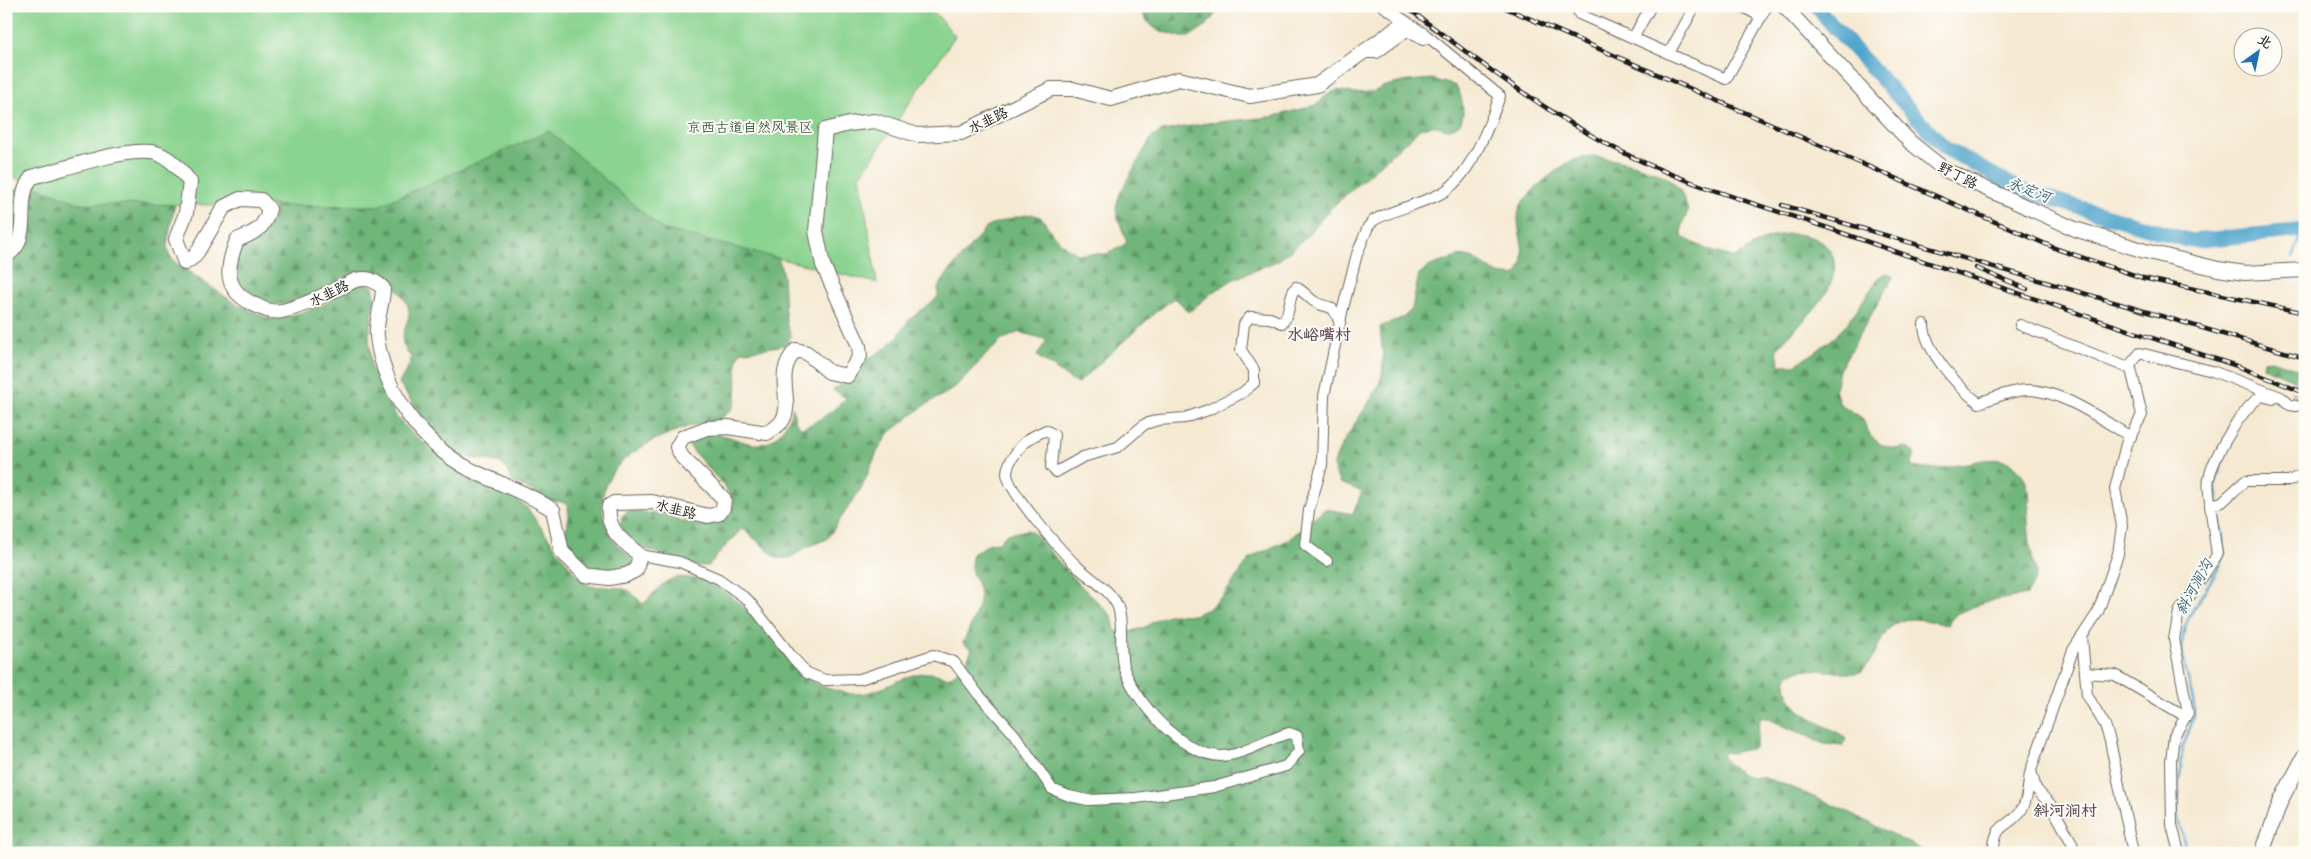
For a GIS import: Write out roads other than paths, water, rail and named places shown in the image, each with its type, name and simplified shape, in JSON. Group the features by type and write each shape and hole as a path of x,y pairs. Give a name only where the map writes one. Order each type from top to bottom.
{"street":[{"path":"1327,561 1305,545 1309,510 1322,465 1324,396 1358,254 1368,227 1374,220 1385,214 1439,195 1451,187 1483,141 1500,96 1426,35 1383,6"},
{"path":"1584,6 1579,14 1726,79 1767,6"},
{"path":"1633,38 1651,6"},
{"path":"1669,53 1695,6"},
{"path":"1742,6 1761,17"},
{"name":"野丁路","path":"1784,6 1910,142 1945,170 2074,229 2145,251 2218,269 2245,273 2305,270"},
{"name":"水韭路","path":"6,256 17,246 22,227 25,185 32,177 114,156 152,152 179,166 190,182 186,212 176,239 185,263 196,256 224,207 240,199 261,200 269,209 265,224 252,234 238,240 231,255 228,276 232,289 241,299 265,311 280,311 302,306 356,280 364,278 375,281 383,288 377,336 390,383 400,405 418,427 444,452 470,469 534,497 553,510 562,552 586,575 609,578 626,575 636,570 640,555 619,540 610,525 609,506 614,503 652,502 708,516 718,514 723,508 724,499 682,457 677,447 684,437 707,428 728,427 766,433 776,427 783,420 786,408 784,373 788,359 796,350 807,352 829,372 847,376 860,356 858,344 823,265 816,231 825,130 849,124 875,121 917,135 962,133 1051,89 1073,90 1111,99 1179,79 1250,96 1317,85 1400,26"},
{"path":"1363,53 1377,53 1407,31 1443,50"},
{"path":"640,555 680,562 719,579 748,600 792,658 807,672 825,680 860,679 933,655 954,662 978,694 1015,735 1052,789 1069,796 1088,800 1136,798 1190,791 1240,781 1286,766 1299,751 1297,736 1289,733 1270,738 1235,753 1222,756 1211,755 1194,750 1177,739 1155,717 1124,667 1120,650 1117,604 1108,593 1077,566 1026,508 1008,481 1007,471 1010,462 1029,439 1046,430 1054,434 1051,466 1056,472 1083,458 1118,447 1145,424 1158,420 1185,418 1208,410 1242,393 1254,383 1254,370 1241,350 1244,324 1250,317 1270,318 1282,323 1288,318 1292,291 1296,287 1304,291 1312,300 1331,307 1336,312 1340,324"},
{"path":"1924,324 1924,333 1934,352 1964,392 1979,403 2007,393 2027,390 2049,392 2131,437"},
{"path":"2020,325 2131,369"},
{"path":"1993,853 1994,837 1999,830 2020,812 2025,804 2031,770 2073,650 2098,612 2118,554 2122,526 2115,489 2126,444 2142,415 2130,365 2140,353 2212,371 2281,397 2293,406 2262,396 2255,400 2241,418 2228,440 2209,479 2216,504 2217,555 2179,612 2174,639 2188,712 2174,736 2171,760 2172,825 2179,853"},
{"path":"2216,504 2245,481 2289,481 2305,473"},
{"path":"2082,637 2087,695 2105,726 2110,741 2133,853"},
{"path":"2085,673 2115,675 2185,716"},
{"path":"2262,853 2281,800 2305,755"},
{"path":"2031,770 2036,789 2051,805 2072,843 2074,853"}],"waterway":[{"name":"永定河","path":"1817,6 1945,148 2021,190 2191,241 2305,230"},
{"name":"斜河涧沟","path":"2293,258 2302,230"},
{"name":"斜河涧沟","path":"2244,406 2249,395"},
{"name":"斜河涧沟","path":"2218,501 2215,485 2226,450"},
{"name":"斜河涧沟","path":"2187,853 2177,815 2183,746 2194,717 2194,705 2181,648 2185,626 2220,566 2225,553 2218,506"}],"tunnel":[{"path":"1400,26 1412,6"},
{"path":"2296,406 2305,380"}],"railway":[{"path":"1405,6 1533,99 1586,133 1640,161 1719,192 2237,366 2305,393"},
{"path":"1501,6 2057,249 2143,278 2305,313"},
{"path":"1782,205 2305,358"},
{"path":"1976,268 2027,289"}],"district":[{"name":"水峪嘴村","path":"1319,334"},
{"name":"斜河涧村","path":"2065,810"}],"park label":[{"name":"京西古道自然风景区","path":"750,127"}]}
